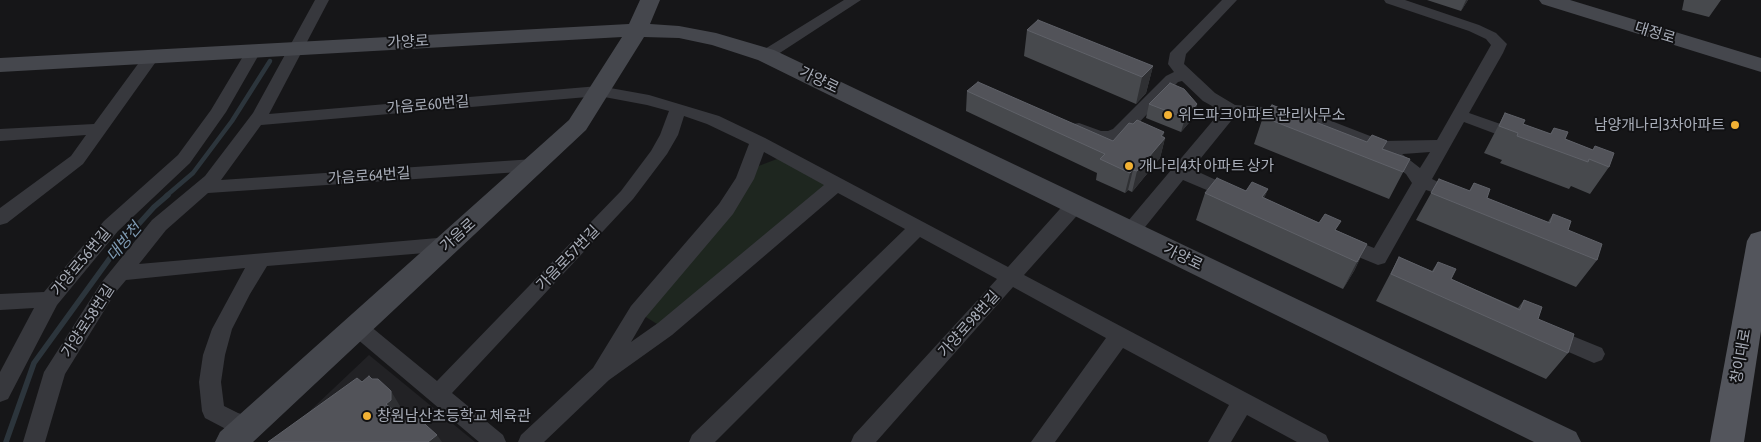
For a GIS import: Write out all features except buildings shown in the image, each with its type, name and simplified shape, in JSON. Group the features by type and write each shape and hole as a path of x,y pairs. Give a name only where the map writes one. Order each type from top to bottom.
{"main road":[{"name":"창이대로","path":"1727,442 1761,241"}],"street":[{"name":"가양로58번길","path":"34,442 56,372 108,288 159,225 211,180 256,120 322,0"},
{"name":"가음로","path":"240,434 578,125 636,30 650,0"},
{"path":"766,55 854,0"},
{"path":"1230,0 1178,53 1176,64 1209,97 1231,110 1302,115 1381,147 1412,170 1421,182 1448,192"},
{"path":"1324,234 1387,262 1421,182 1499,44 1490,36 1474,28 1390,0"},
{"name":"대정로","path":"1549,0 1761,66"},
{"name":"가양로","path":"0,65 636,30 680,32 716,39 766,55 1565,442"},
{"name":"가양로56번길","path":"0,392 49,300 111,226 184,159 218,112 253,51"},
{"path":"1,215 77,160 152,56"},
{"path":"1065,121 1098,136 1110,137 1119,133 1172,79 1184,74"},
{"path":"599,91 649,100 678,108 713,120 759,142 1318,442"},
{"name":"가음로60번길","path":"256,120 599,91"},
{"name":"가음로57번길","path":"438,394 627,196 669,135 678,108"},
{"path":"1130,232 1231,110"},
{"path":"1460,115 1531,141"},
{"path":"0,135 100,129"},
{"path":"600,374 638,312 726,209 745,179 759,142"},
{"path":"1381,147 1403,148 1443,145"},
{"name":"가음로64번길","path":"203,187 534,165"},
{"path":"1180,171 1252,203"},
{"path":"529,442 600,374 665,329 838,184"},
{"name":"가양로98번길","path":"862,442 1075,205"},
{"path":"700,442 918,227"},
{"path":"120,273 261,259 449,244"},
{"path":"240,434 232,421 213,411 210,382 214,355 222,329 241,291 261,259"},
{"path":"0,302 49,300"},
{"path":"1531,326 1594,354"},
{"path":"357,327 495,442"},
{"path":"1042,442 1120,336"},
{"path":"1220,442 1243,402"}],"shaded area":[{"path":"785,156 837,184 665,329 638,312 748,170"},
{"path":"369,355 475,442 277,442"}],"waterway":[{"name":"대방천","path":"166,196 193,173 232,121 270,61"},
{"name":"대방천","path":"6,442 34,363 118,247 154,207 168,195"}],"place":[{"name":"위드파크아파트 관리사무소","path":"1168,115"},
{"name":"남양개나리3차아파트","path":"1735,125"},
{"name":"개나리4차 아파트 상가","path":"1129,166"},
{"name":"창원남산초등학교 체육관","path":"367,416"}]}
